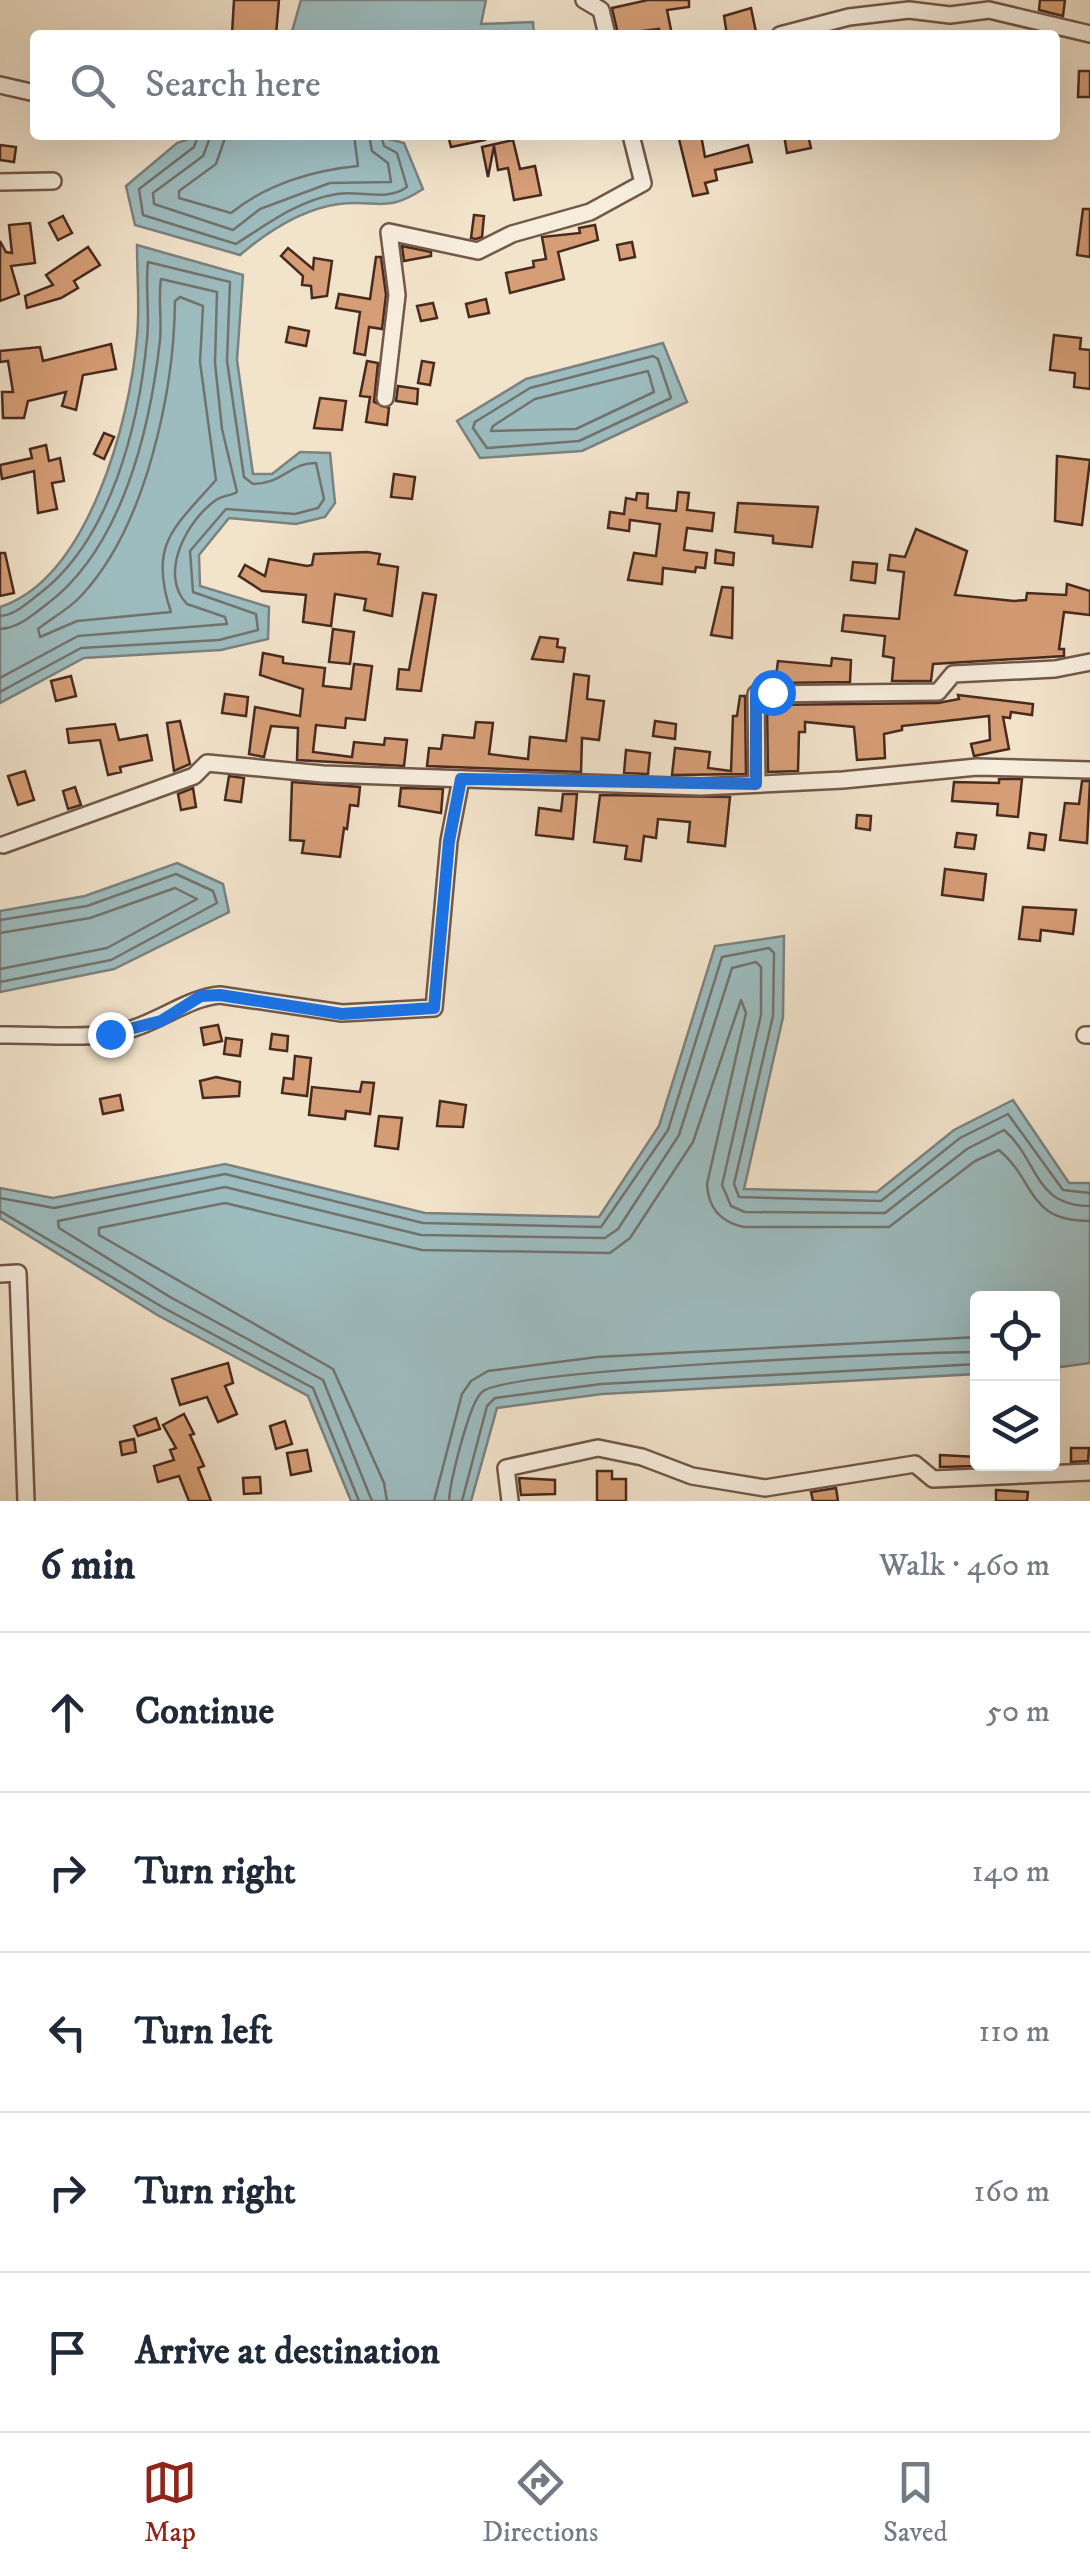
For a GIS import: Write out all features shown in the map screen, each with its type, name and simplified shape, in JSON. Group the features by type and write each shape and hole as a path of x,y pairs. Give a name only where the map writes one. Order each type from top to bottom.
{"street":[{"path":"584,0 601,10 605,30"},
{"path":"799,30 849,17 909,10 950,15 989,10 1090,34"},
{"path":"0,84 30,92"},
{"path":"385,398 397,295 389,232 478,251 512,234 590,212 643,184 632,140"},
{"path":"0,182 53,180"},
{"path":"756,784 756,694 938,692 953,674 1055,670 1090,662"},
{"path":"3,845 194,776 207,763 323,774 756,784 977,768 1090,770"},
{"path":"0,1035 110,1034 161,1021 201,996 220,995 342,1014 434,1008 449,841 461,779"},
{"path":"0,1274 18,1273 26,1501"},
{"path":"510,1501 506,1468 598,1448 642,1457 692,1476 766,1488 914,1464 933,1479 1090,1472"}],"water":[{"path":"301,0 486,0 481,24 533,22 534,30 292,30"},
{"path":"393,140 404,143 423,189 390,203 339,204 312,211 273,230 240,255 135,225 126,186 177,143"},
{"path":"137,245 243,275 237,360 253,474 272,474 300,452 330,453 335,503 325,517 296,524 229,518 199,555 200,586 269,607 268,639 221,650 84,658 0,703 0,607 31,590 58,564 81,531 114,451 137,337"},
{"path":"663,343 687,402 582,451 480,458 457,421 526,379"},
{"path":"177,863 223,884 229,912 114,969 0,992 0,911 85,896"},
{"path":"784,936 783,1017 744,1189 877,1192 954,1130 1013,1100 1069,1183 1090,1183 1090,1363 1060,1367 1060,1291 970,1291 970,1374 602,1394 497,1408 471,1501 351,1501 308,1396 159,1316 0,1218 0,1188 53,1198 225,1164 425,1213 599,1217 659,1126 715,946"}],"building":[{"path":"234,0 279,0 276,30 232,30"},
{"path":"648,0 689,0 689,7 667,10 671,30 617,30 612,8"},
{"path":"1040,0 1065,0 1063,16 1039,10"},
{"path":"751,8 756,30 726,30 724,16"},
{"path":"1079,71 1090,71 1090,97 1078,97"},
{"path":"449,140 485,140 451,147"},
{"path":"513,140 520,169 535,166 541,195 514,200 508,168 498,170 494,146 488,177 482,147"},
{"path":"679,140 702,140 705,157 748,145 752,162 715,170 717,180 705,183 708,193 693,196"},
{"path":"785,140 809,140 811,148 787,153"},
{"path":"0,145 16,147 14,162 0,160"},
{"path":"1083,209 1090,209 1090,257 1077,255"},
{"path":"474,215 484,216 482,237 476,239 471,238"},
{"path":"63,216 72,233 58,240 49,223"},
{"path":"30,223 35,263 11,266 19,294 0,301 0,241 6,252 12,253 9,225"},
{"path":"595,225 598,240 558,252 564,279 510,293 506,273 534,267 533,261 546,259 542,237 580,233 579,228"},
{"path":"632,242 635,257 620,260 617,245"},
{"path":"402,246 431,252 431,256 404,261"},
{"path":"88,247 100,265 74,281 78,288 61,298 27,308 25,296 53,285 46,275"},
{"path":"288,248 313,269 314,258 332,261 327,296 312,298 311,286 302,285 303,276 281,256"},
{"path":"376,257 381,257 386,295 382,329 369,327 365,355 354,353 360,312 336,308 339,294 370,299"},
{"path":"486,299 489,313 469,317 466,304"},
{"path":"433,303 437,318 421,321 417,306"},
{"path":"289,327 309,331 306,346 286,342"},
{"path":"1054,335 1081,338 1080,349 1090,350 1090,389 1074,387 1075,373 1050,370"},
{"path":"111,344 116,369 83,375 76,410 62,406 66,392 28,401 24,418 3,418 2,392 13,392 8,361 0,362 0,351 40,347 43,361"},
{"path":"367,361 378,363 374,402 389,408 387,425 366,422 370,397 360,396"},
{"path":"422,361 434,363 430,385 418,383"},
{"path":"398,386 418,389 417,404 396,401"},
{"path":"320,398 346,401 342,430 314,428"},
{"path":"104,433 114,437 104,459 94,454"},
{"path":"46,445 49,461 60,458 64,481 52,483 57,509 38,513 34,471 2,479 0,465 32,458 30,449"},
{"path":"1057,456 1090,460 1082,525 1055,521"},
{"path":"394,474 415,477 412,499 391,497"},
{"path":"678,492 689,493 687,510 714,513 712,531 687,528 684,550 707,553 705,568 696,567 695,572 663,568 662,584 628,580 634,553 656,556 660,524 630,520 629,531 608,528 610,512 624,514 626,498 636,500 637,493 648,494 647,508 676,511"},
{"path":"738,503 818,507 812,547 773,543 773,536 735,532"},
{"path":"916,529 967,551 955,595 1014,601 1026,600 1027,593 1066,595 1067,584 1090,591 1090,615 1064,612 1059,649 1064,649 1064,656 933,664 931,681 892,681 894,658 883,656 885,636 842,631 844,615 899,619 904,572 888,570 890,555 905,557"},
{"path":"716,550 734,553 733,565 715,563"},
{"path":"0,553 5,553 14,593 0,596"},
{"path":"314,554 380,554 378,564 398,567 392,616 364,610 366,599 335,594 331,626 303,622 306,595 262,591 239,576 245,565 265,576 269,559 307,566 312,565"},
{"path":"853,562 877,564 875,583 851,580"},
{"path":"722,587 733,588 732,638 711,635"},
{"path":"423,593 436,595 421,691 397,689 399,669 409,670"},
{"path":"333,629 354,632 350,664 329,662"},
{"path":"540,637 558,639 557,647 565,648 563,662 532,659"},
{"path":"263,653 283,657 283,663 325,668 323,686 351,689 354,664 372,666 365,720 346,718 345,728 316,725 313,752 352,757 354,742 384,745 385,738 407,740 404,766 297,760 298,728 271,726 264,757 249,754 255,707 300,716 303,689 260,675"},
{"path":"832,658 851,660 850,682 775,683 778,661 831,666"},
{"path":"574,674 589,676 587,699 604,701 599,740 582,738 581,772 427,766 429,748 441,749 443,735 474,738 476,722 493,723 489,754 528,759 530,737 566,741"},
{"path":"71,676 76,696 56,701 51,681"},
{"path":"225,694 248,697 246,716 222,713"},
{"path":"958,695 1033,704 1032,715 1011,712 1010,718 1003,717 1009,749 974,756 971,744 990,740 989,716 902,726 902,730 884,734 885,758 857,760 854,727 805,722 805,732 799,732 798,771 768,772 767,705 938,703 959,699"},
{"path":"740,696 745,696 746,774 672,775 675,748 710,752 708,768 731,771 733,716 737,716"},
{"path":"180,721 190,764 174,771 167,723"},
{"path":"655,721 676,724 675,739 653,736"},
{"path":"115,724 119,740 147,735 152,760 120,767 121,772 108,775 100,740 69,743 67,729"},
{"path":"626,750 650,753 648,774 624,773"},
{"path":"25,771 34,800 18,805 8,776"},
{"path":"229,776 244,778 241,802 225,800"},
{"path":"999,779 1022,779 1018,817 997,815 998,804 952,801 954,782 999,783"},
{"path":"1082,781 1090,781 1087,843 1060,840 1065,803 1079,804"},
{"path":"292,782 360,787 358,806 350,805 340,857 302,853 304,841 290,840"},
{"path":"75,787 81,805 68,809 63,791"},
{"path":"193,788 196,807 181,810 178,794"},
{"path":"401,788 443,789 441,813 399,806"},
{"path":"563,794 577,794 573,839 536,835 539,808 561,811"},
{"path":"600,795 730,797 725,846 688,842 690,822 658,819 656,838 644,836 641,861 625,859 627,846 594,842"},
{"path":"857,815 871,816 870,830 856,828"},
{"path":"957,833 976,835 974,849 955,847"},
{"path":"1030,833 1046,835 1044,850 1028,848"},
{"path":"945,869 986,874 983,900 942,895"},
{"path":"1023,907 1076,910 1073,934 1041,930 1040,941 1019,939"},
{"path":"218,1025 222,1041 204,1045 201,1028"},
{"path":"272,1034 288,1036 287,1051 270,1049"},
{"path":"226,1038 242,1040 240,1056 224,1054"},
{"path":"295,1056 311,1058 307,1096 282,1093 284,1078 293,1079"},
{"path":"216,1077 240,1082 239,1096 203,1098 200,1081"},
{"path":"362,1082 374,1083 370,1114 346,1111 345,1119 309,1115 312,1087 360,1092"},
{"path":"120,1095 123,1110 103,1114 100,1099"},
{"path":"440,1101 466,1105 463,1127 437,1126"},
{"path":"379,1116 402,1118 398,1149 375,1146"},
{"path":"228,1363 233,1383 225,1386 237,1414 218,1422 207,1397 180,1405 172,1379"},
{"path":"184,1414 204,1466 198,1468 211,1501 189,1501 179,1476 158,1482 154,1466 174,1460 170,1450 176,1448 163,1425"},
{"path":"156,1418 160,1429 138,1436 134,1426"},
{"path":"285,1421 292,1444 276,1449 270,1426"},
{"path":"134,1439 136,1452 122,1455 120,1442"},
{"path":"1071,1448 1089,1448 1088,1461 1071,1462"},
{"path":"307,1450 311,1471 291,1475 287,1453"},
{"path":"940,1455 970,1457 970,1466 940,1467"},
{"path":"597,1471 612,1471 612,1479 626,1479 626,1501 597,1501"},
{"path":"260,1477 261,1493 244,1494 243,1478"},
{"path":"519,1478 555,1480 555,1494 521,1495"},
{"path":"836,1488 838,1501 813,1501 811,1492"},
{"path":"996,1490 1028,1492 1027,1501 996,1501"}],"route":[{"path":"110,1034 161,1021 201,996 220,995 342,1014 434,1008 449,841 461,779 756,784 756,694 772,692"}]}
